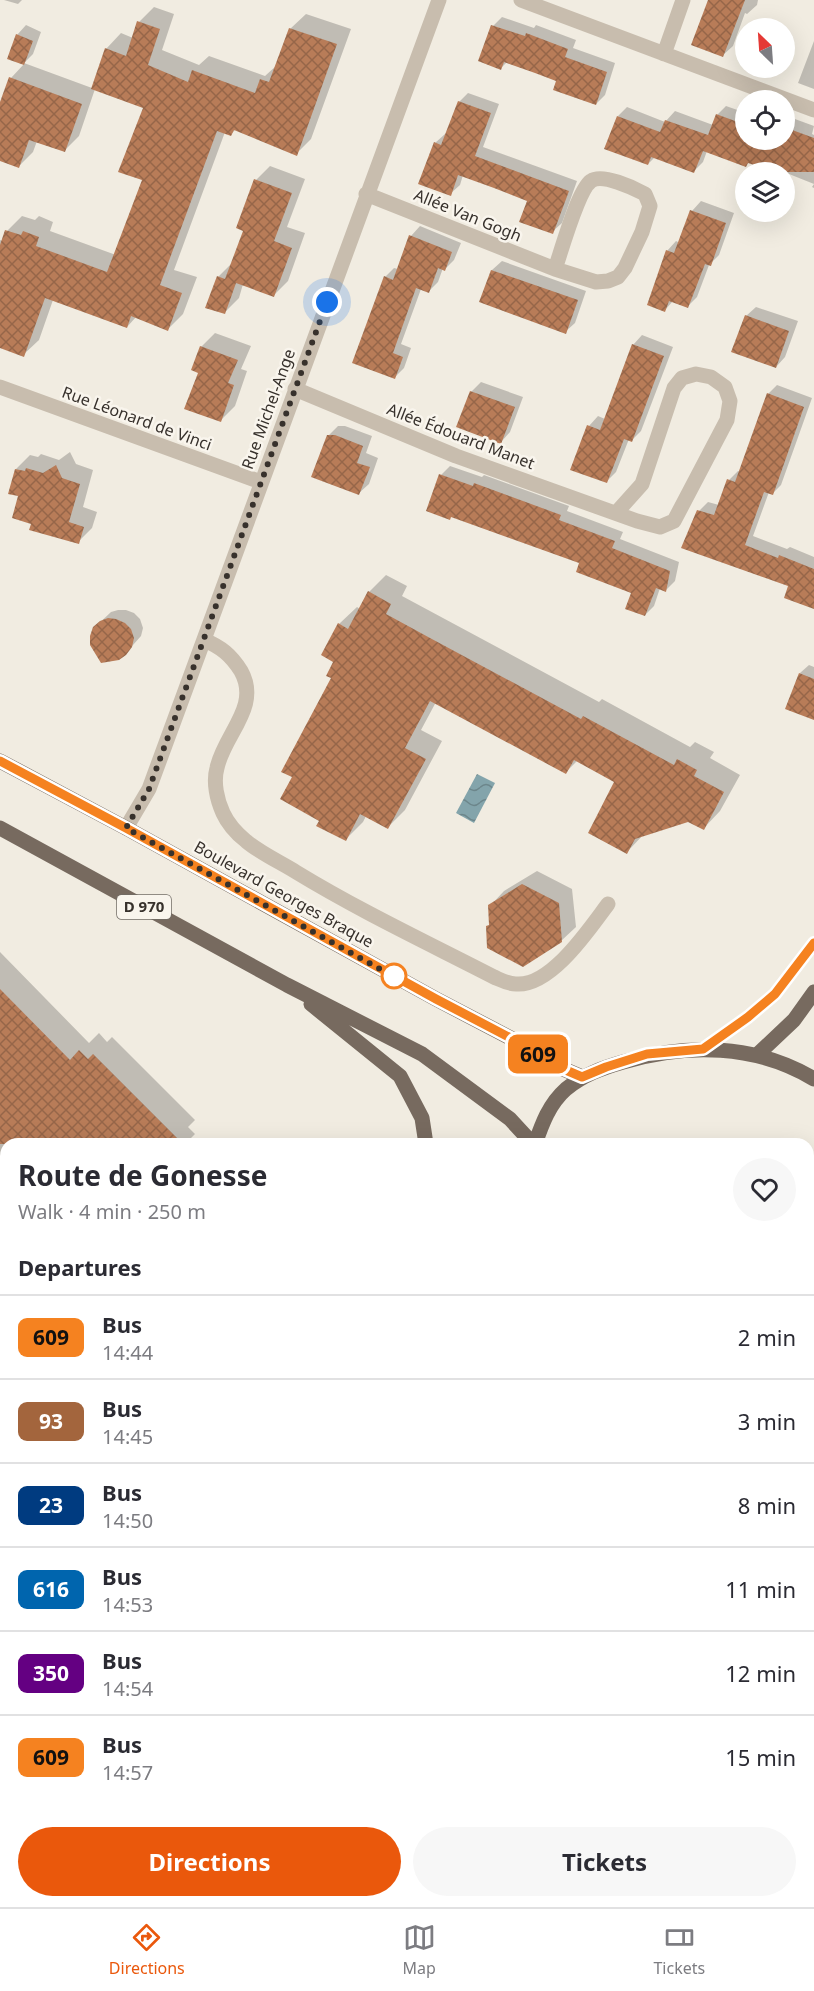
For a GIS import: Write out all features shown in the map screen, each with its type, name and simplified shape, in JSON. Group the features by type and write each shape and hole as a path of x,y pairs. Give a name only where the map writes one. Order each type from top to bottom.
{"main road":[{"name":"Boulevard Georges Braque","path":"0,761 522,1044 554,1065 582,1077"},
{"name":"D 970","path":"0,828 287,985 422,1054 510,1119 528,1138"},
{"path":"287,985 400,1076 422,1118 425,1138"},
{"path":"758,1054 794,1020 814,992"},
{"path":"536,1138 544,1118 564,1091 582,1077 647,1054 703,1049 732,1050 758,1054 794,1067 814,1079"}],"street":[{"name":"Rue Michel-Ange","path":"126,828 149,789 439,0"},
{"path":"521,0 814,110"},
{"path":"664,54 683,0"},
{"name":"Allée Van Gogh","path":"366,194 555,269 596,282 618,277 625,268 650,206 645,194 612,180 598,178 590,181 582,193 555,269"},
{"name":"Allée Édouard Manet","path":"295,389 456,456 616,513 660,527 674,521 727,420 730,401 725,387 711,378 696,374 682,378 674,387 642,484 616,513"},
{"name":"Rue Léonard de Vinci","path":"0,387 261,482"},
{"path":"204,640 221,647 234,660 248,690 247,702 217,768 216,782 217,797 223,812 232,828 247,842 329,893 494,977 517,985 529,982 560,963 575,948 608,904"}],"water":[{"path":"477,774 495,783 474,823 456,813"}],"building":[{"path":"708,0 745,0 738,18 735,18 735,26 723,57 691,45"},
{"path":"137,21 160,29 148,65 188,82 192,70 255,93 260,79 269,82 289,28 337,44 297,156 234,130 231,136 217,131 160,285 182,293 168,331 131,316 127,328 45,298 24,357 0,348 0,245 5,230 21,235 23,231 39,237 36,246 107,272 142,180 118,172 143,108 91,89 105,48 126,56"},
{"path":"491,25 525,36 526,33 568,49 565,57 607,72 596,105 553,90 556,81 535,73 504,62 501,70 478,61"},
{"path":"16,34 33,41 24,65 7,59"},
{"path":"9,77 82,104 65,152 29,140 19,168 0,161 0,102"},
{"path":"458,101 491,113 475,156 569,191 553,234 519,222 527,201 494,188 458,175 451,196 418,184 434,142 441,145"},
{"path":"716,114 735,121 735,150 795,150 795,131 814,138 814,172 795,172 795,162 735,163 703,151 694,173 651,157 648,165 604,149 617,116 660,132 665,120 708,135"},
{"path":"254,179 292,193 274,241 292,248 274,297 236,283 225,314 205,308 217,276 225,279 243,231 236,228"},
{"path":"690,210 726,223 711,266 705,264 688,308 669,301 665,312 647,305 666,250 674,253"},
{"path":"409,235 452,252 445,271 438,268 429,293 416,288 393,353 403,357 395,379 352,363 384,276 393,280"},
{"path":"491,270 578,300 566,334 479,302"},
{"path":"745,315 789,331 776,368 731,352"},
{"path":"632,344 664,356 632,442 624,439 607,483 570,470 587,425 600,430"},
{"path":"200,346 238,360 228,383 234,385 221,422 184,409 198,373 191,370"},
{"path":"470,391 515,407 501,444 456,427"},
{"path":"767,393 804,407 773,495 764,492 745,545 814,569 814,609 784,598 788,586 681,548 697,510 714,515 727,479 735,482"},
{"path":"327,435 335,435 363,446 357,463 370,467 359,495 311,477"},
{"path":"56,465 62,478 80,484 69,522 84,527 79,544 29,530 31,524 12,518 18,496 8,494 15,469 25,471 26,468 43,473"},
{"path":"439,474 473,486 474,483 561,515 559,520 615,541 612,548 670,571 666,592 656,588 645,616 625,609 631,593 576,572 579,563 451,517 450,520 426,511"},
{"path":"368,591 391,604 386,614 430,638 581,719 583,716 674,765 677,759 697,770 694,776 724,792 704,830 688,822 635,839 627,854 588,833 614,782 574,760 566,774 430,701 405,748 426,759 388,829 360,814 346,841 316,826 319,821 280,799 292,777 281,772 331,678 326,676 333,662 321,655 338,623 348,629"},
{"path":"108,618 125,623 131,629 134,638 132,647 126,655 119,660 101,663 90,645 90,636 93,627"},
{"path":"799,673 814,679 814,720 785,709"},
{"path":"522,884 559,903 562,942 523,967 487,948 486,926 489,925 488,905"},
{"path":"0,989 70,1060 79,1050 88,1059 93,1054 177,1138 0,1138"}],"bus line":[{"name":"609","path":"0,761 522,1044 554,1065 582,1077 647,1054 703,1049 748,1017 775,994 814,943"}],"route":[{"path":"327,302 149,789 126,828 400,980 394,976"}]}
